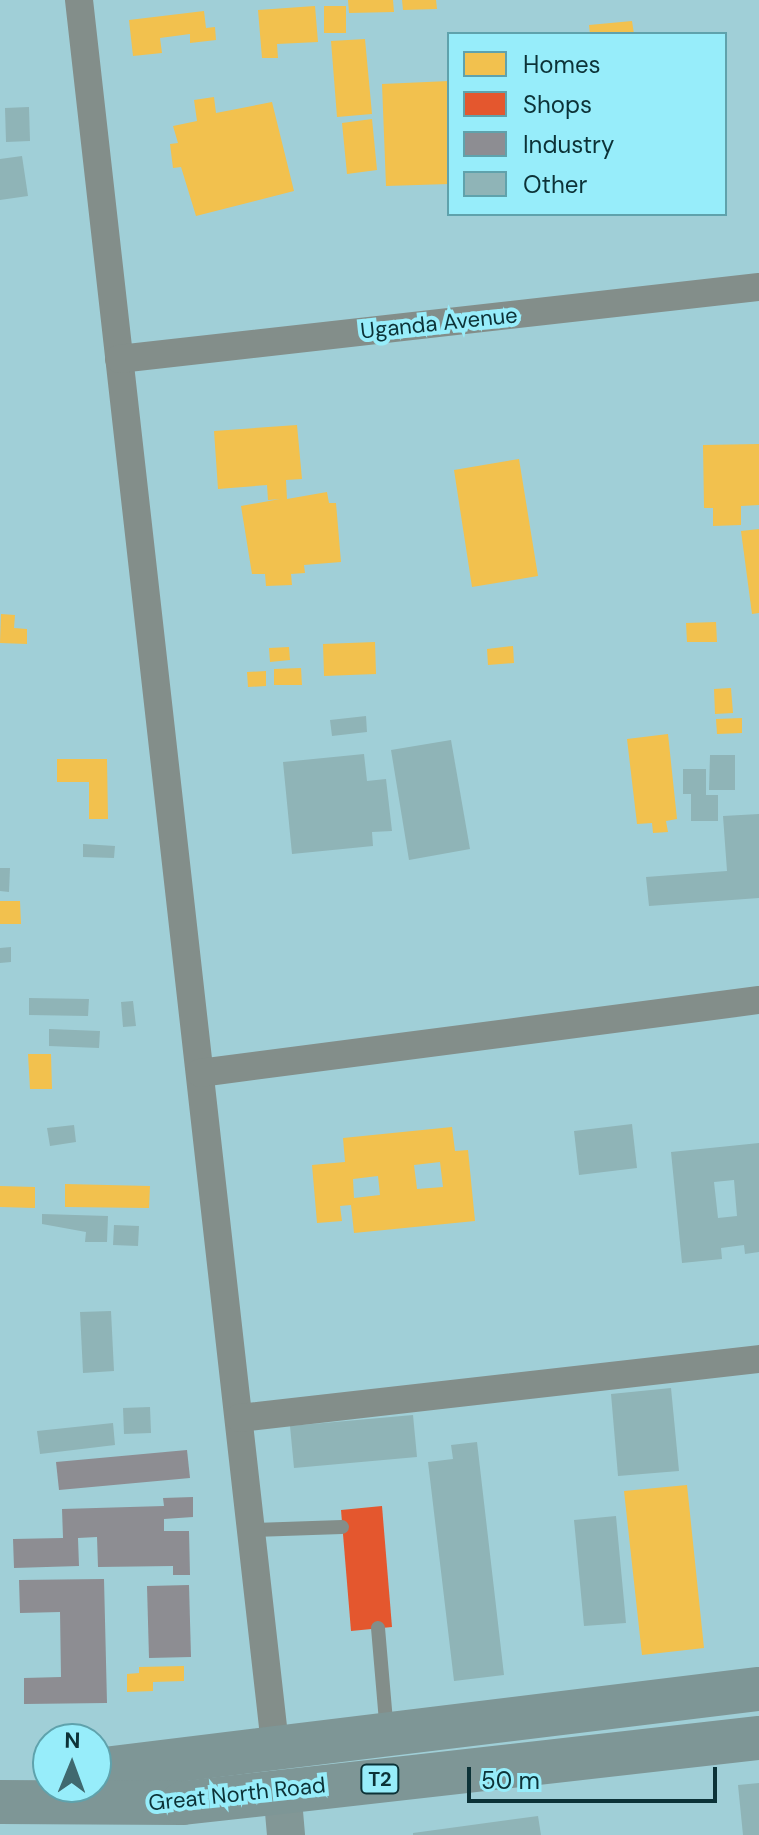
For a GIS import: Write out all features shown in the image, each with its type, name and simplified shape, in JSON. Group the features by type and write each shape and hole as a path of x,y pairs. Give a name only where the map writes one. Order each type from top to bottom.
{"highway":[{"name":"Great North Road","path":"112,1768 759,1689"},
{"name":"Great North Road","path":"0,1801 183,1803 282,1789 759,1738"},
{"name":"Great North Road","path":"0,1801 32,1788"}],"main road":[{"path":"282,1789 286,1835"}],"street":[{"path":"79,0 275,1746"},
{"name":"Uganda Avenue","path":"119,359 759,287"},
{"path":"200,1073 759,1000"},
{"path":"239,1418 759,1359"}],"lane":[{"path":"252,1530 342,1527"},
{"path":"378,1628 387,1733"}],"building: Homes":[{"path":"348,0 393,0 394,12 349,13"},
{"path":"402,0 436,0 437,9 403,10"},
{"path":"315,6 318,42 277,44 278,58 262,58 258,10"},
{"path":"324,6 346,6 346,33 324,33"},
{"path":"204,11 206,28 215,27 216,40 190,43 190,34 160,38 162,53 133,56 129,20"},
{"path":"632,21 634,32 590,32 589,25"},
{"path":"365,39 372,114 337,117 331,41"},
{"path":"447,81 447,184 386,186 382,84"},
{"path":"214,97 216,113 272,102 294,191 196,216 181,167 173,168 170,144 178,143 173,126 197,121 194,100"},
{"path":"372,119 377,170 347,174 342,123"},
{"path":"297,425 302,479 286,480 287,499 327,492 329,503 336,503 341,562 304,565 305,573 291,574 292,585 266,586 265,574 252,574 241,506 280,499 268,500 267,485 218,489 214,431"},
{"path":"759,444 759,505 741,506 741,525 713,526 713,508 704,508 703,445"},
{"path":"519,459 538,576 472,587 454,470"},
{"path":"759,529 759,613 752,614 741,531"},
{"path":"1,614 15,615 14,628 27,629 27,644 0,643"},
{"path":"716,622 717,642 687,642 686,623"},
{"path":"375,642 376,674 324,676 323,644"},
{"path":"513,646 514,663 488,665 487,649"},
{"path":"289,647 290,660 270,662 269,648"},
{"path":"301,668 302,685 274,685 274,669"},
{"path":"266,671 266,686 248,687 247,672"},
{"path":"731,688 733,713 715,714 714,689"},
{"path":"742,718 742,733 717,734 716,719"},
{"path":"668,734 677,819 666,821 668,832 653,833 652,823 637,824 627,739"},
{"path":"57,759 107,759 108,819 89,819 89,782 57,782"},
{"path":"0,901 20,901 21,924 0,924"},
{"path":"28,1054 51,1054 52,1089 30,1089"},
{"path":"452,1127 455,1151 468,1150 475,1221 354,1233 351,1205 340,1206 342,1221 317,1223 312,1165 345,1162 343,1138","holes":["440,1162 443,1187 417,1189 414,1165","378,1176 380,1195 354,1198 353,1179"]},
{"path":"65,1184 150,1186 149,1208 65,1207"},
{"path":"0,1186 35,1187 35,1208 0,1207"},
{"path":"687,1485 704,1648 642,1655 624,1491"},
{"path":"184,1666 184,1681 153,1682 153,1691 127,1692 127,1674 139,1673 139,1667"}],"building: Shops":[{"path":"382,1506 392,1627 351,1631 341,1510"}],"building: Industry":[{"path":"187,1450 190,1478 59,1490 56,1462"},
{"path":"193,1497 193,1517 164,1519 164,1531 189,1531 190,1575 173,1575 173,1566 98,1567 97,1537 78,1538 79,1566 14,1568 13,1539 63,1538 62,1509 164,1506 163,1498"},
{"path":"104,1579 107,1703 24,1704 24,1678 61,1677 60,1612 20,1613 19,1580"},
{"path":"189,1585 191,1657 149,1658 147,1586"}],"building: Other":[{"path":"29,107 30,141 6,142 5,108"},
{"path":"22,156 28,196 0,200 0,159"},
{"path":"366,716 367,732 332,736 330,720"},
{"path":"451,740 470,849 409,860 391,750"},
{"path":"364,754 367,781 386,779 392,831 372,832 373,846 292,854 283,762"},
{"path":"710,755 735,755 735,790 709,790"},
{"path":"683,769 706,769 706,795 718,795 718,821 691,821 691,794 683,794"},
{"path":"759,814 759,898 649,906 646,877 727,871 723,816"},
{"path":"83,844 115,846 114,858 83,857"},
{"path":"0,868 10,868 9,892 0,891"},
{"path":"11,947 11,962 0,963 0,948"},
{"path":"29,998 89,999 88,1016 29,1015"},
{"path":"133,1001 136,1026 123,1027 121,1002"},
{"path":"49,1029 100,1031 99,1048 49,1046"},
{"path":"632,1124 637,1168 579,1175 574,1131"},
{"path":"74,1125 76,1142 50,1146 47,1128"},
{"path":"759,1143 759,1252 745,1254 744,1245 721,1248 722,1259 682,1263 671,1152","holes":["734,1180 737,1216 718,1218 714,1182"]},
{"path":"42,1214 108,1216 107,1242 85,1242 86,1232 42,1224"},
{"path":"114,1225 139,1226 138,1246 113,1245"},
{"path":"111,1311 114,1371 83,1373 80,1312"},
{"path":"671,1388 679,1471 618,1476 611,1394"},
{"path":"150,1407 151,1433 124,1434 123,1408"},
{"path":"413,1415 417,1457 294,1468 290,1426"},
{"path":"113,1423 115,1445 40,1454 37,1431"},
{"path":"477,1442 504,1675 454,1681 428,1462 453,1459 451,1445"},
{"path":"616,1516 626,1623 584,1626 574,1520"},
{"path":"759,1783 759,1835 743,1835 738,1785"},
{"path":"538,1816 541,1835 413,1835 413,1833"}]}
